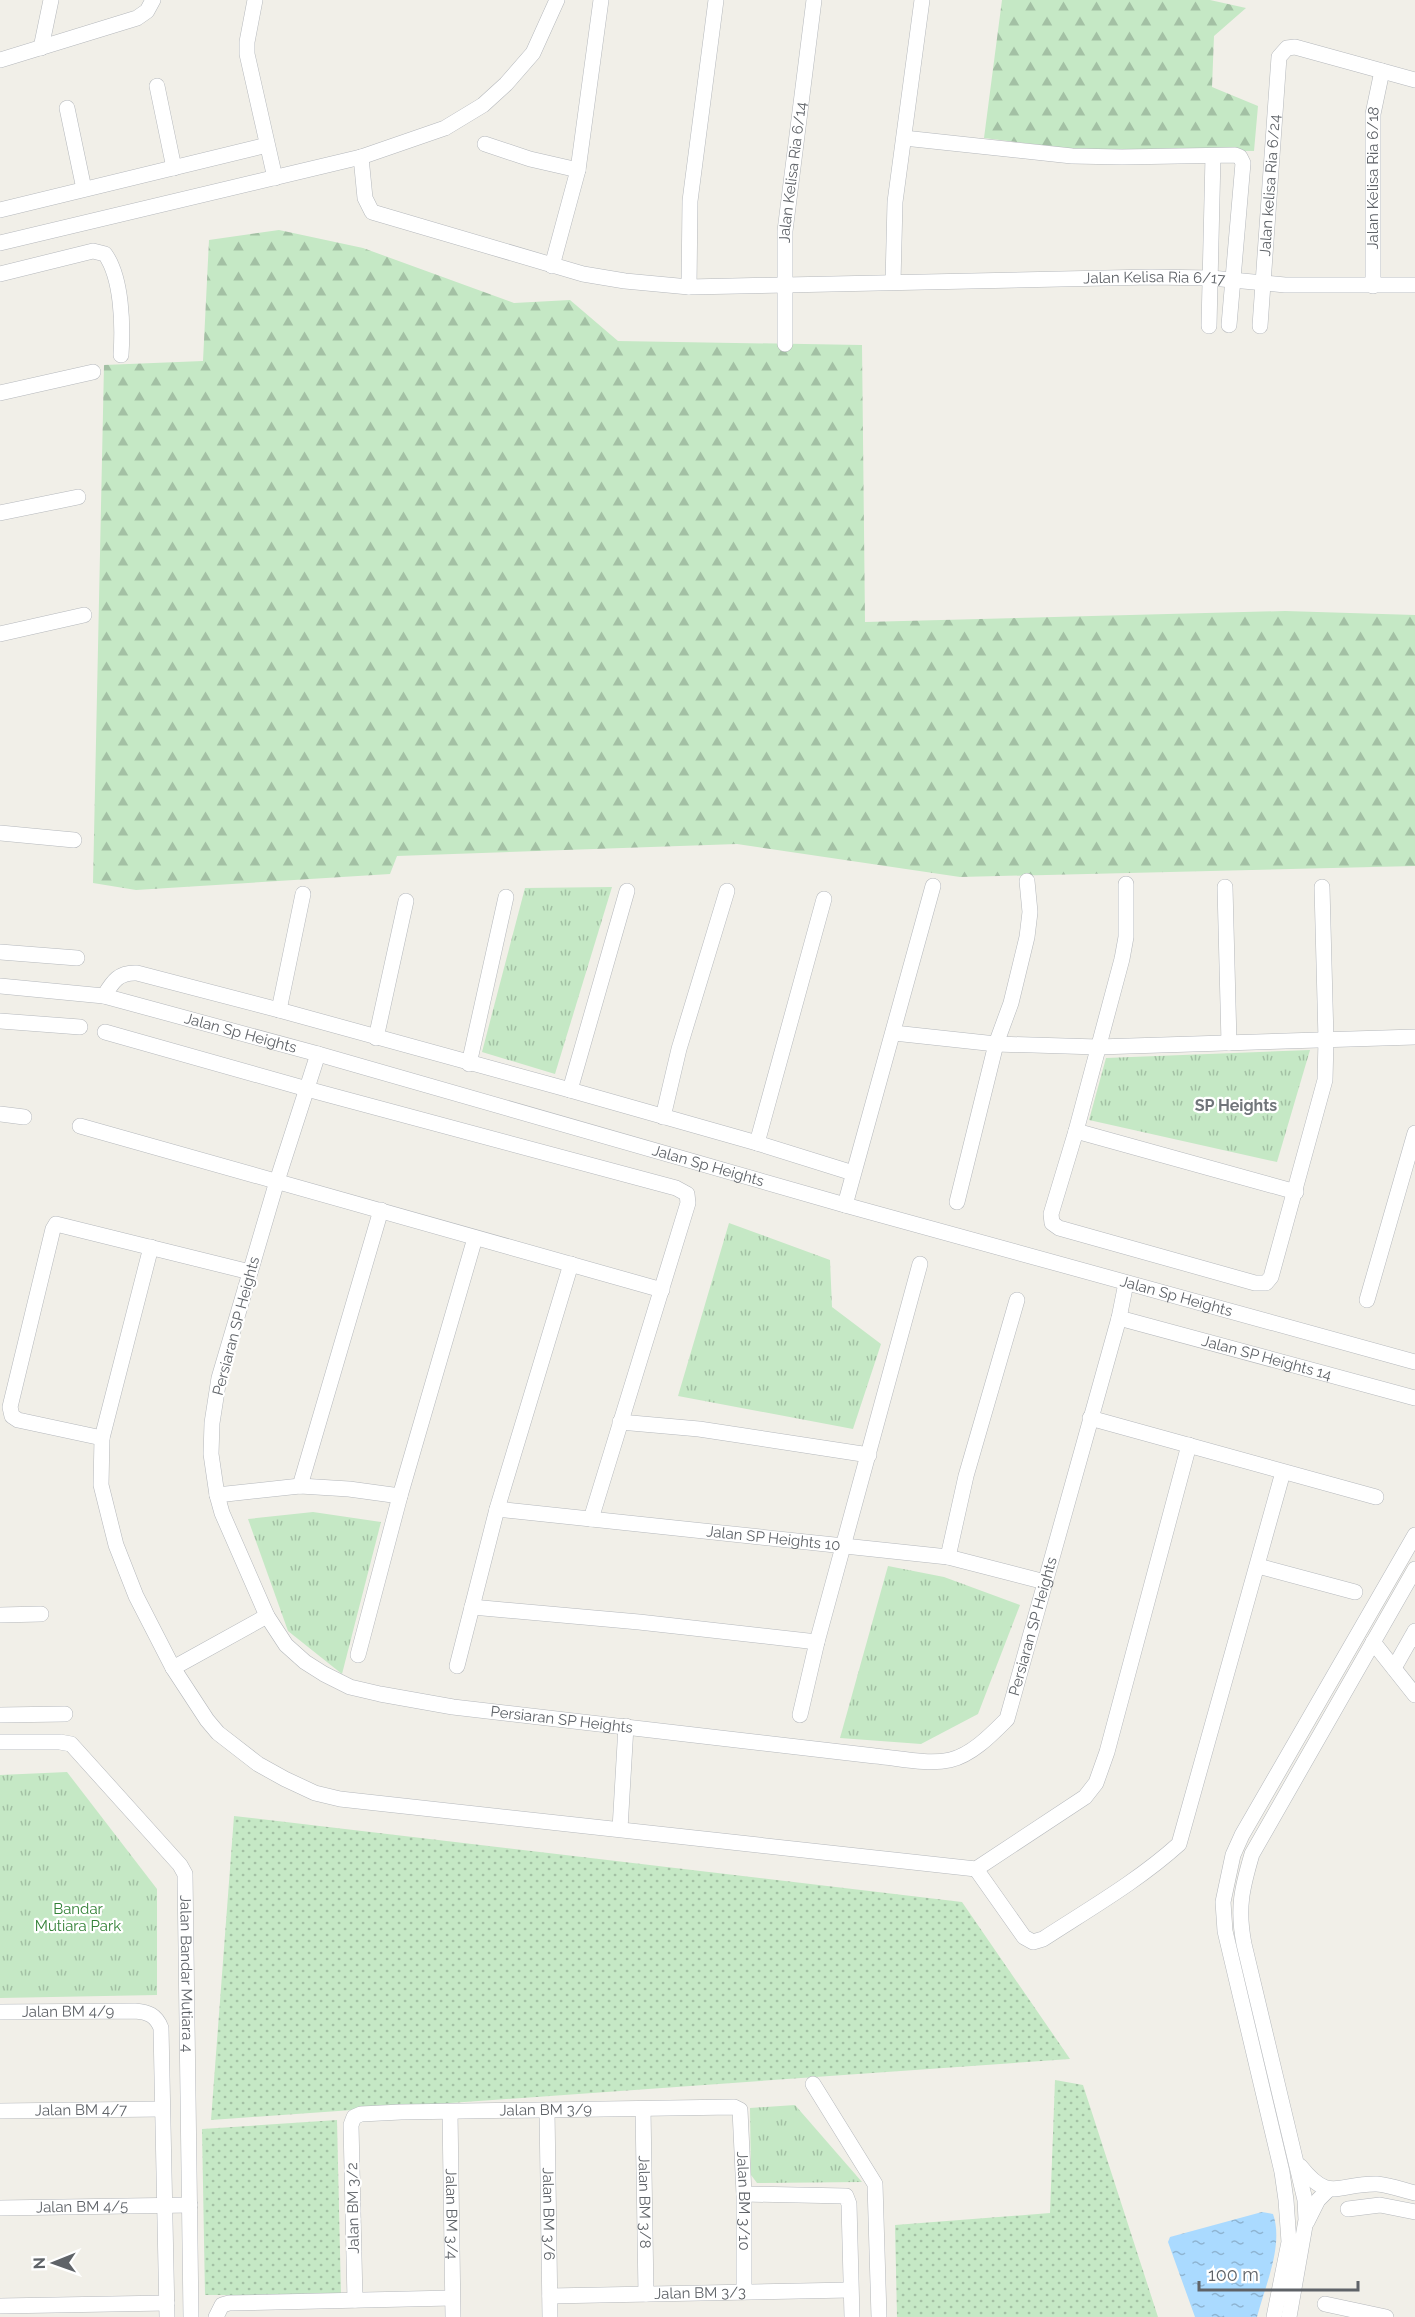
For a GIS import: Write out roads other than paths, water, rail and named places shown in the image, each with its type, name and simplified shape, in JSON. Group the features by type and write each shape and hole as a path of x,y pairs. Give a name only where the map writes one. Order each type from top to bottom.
{"street":[{"path":"41,48 51,0"},
{"path":"0,60 137,18 147,11 153,0"},
{"path":"255,0 247,54 275,178"},
{"path":"0,243 361,157 445,128 483,105 506,84 533,53 556,0"},
{"path":"552,266 578,170 601,0"},
{"path":"689,287 690,201 716,0"},
{"name":"Jalan Kelisa Ria 6/14","path":"785,344 785,231 814,0"},
{"path":"893,282 895,202 922,0"},
{"name":"Jalan kelisa Ria 6/24","path":"1260,326 1279,57 1287,48 1295,46 1383,71"},
{"path":"1383,71 1415,80"},
{"name":"Jalan Kelisa Ria 6/18","path":"1373,286 1373,114 1383,71"},
{"path":"157,86 174,168"},
{"path":"67,108 84,189"},
{"path":"904,138 1072,156 1235,155 1240,157 1243,163 1229,325"},
{"path":"485,144 530,159 578,170"},
{"path":"0,210 267,145"},
{"path":"1209,326 1213,156"},
{"name":"Jalan Kelisa Ria 6/17","path":"361,157 365,198 372,212 552,266 614,279 689,287 1211,278 1263,284 1415,285"},
{"path":"0,274 93,251 105,254 114,273 121,309 122,355"},
{"path":"0,393 93,372"},
{"path":"0,513 78,496"},
{"path":"0,634 84,615"},
{"path":"0,833 74,840"},
{"path":"957,1202 996,1044 1011,1003 1027,937 1030,912 1027,881"},
{"path":"1126,884 1126,937 1115,987 1051,1214 1052,1223 1059,1228 1255,1283 1266,1283 1271,1277 1325,1080 1322,887"},
{"path":"845,1205 933,886"},
{"path":"1225,887 1229,1043"},
{"path":"570,1090 627,891"},
{"path":"663,1117 680,1049 727,891"},
{"path":"279,1010 303,894"},
{"path":"469,1064 506,897"},
{"path":"758,1143 824,899"},
{"path":"376,1038 406,901"},
{"path":"0,951 77,958"},
{"path":"104,996 117,977 127,973 137,973 570,1090 758,1143 853,1173"},
{"name":"Jalan Sp Heights","path":"0,986 104,996 318,1054 845,1205 1415,1362"},
{"path":"0,1021 80,1028"},
{"path":"105,1032 676,1188 687,1194 688,1203 591,1519"},
{"path":"894,1033 996,1044 1098,1047 1415,1037"},
{"name":"Persiaran SP Heights","path":"318,1054 277,1181 219,1378 212,1423 211,1454 222,1513 267,1616 286,1645 305,1662 350,1687 453,1707 875,1756 937,1761 953,1760 992,1734 1007,1719 1089,1418 1119,1318 1126,1283"},
{"path":"0,1114 24,1117"},
{"path":"80,1126 662,1290"},
{"path":"1076,1131 1296,1192"},
{"path":"1367,1300 1415,1135"},
{"path":"300,1486 381,1210"},
{"path":"102,1438 18,1420 12,1416 10,1407 56,1224 250,1272"},
{"path":"358,1655 400,1496 475,1238"},
{"path":"151,1247 102,1438 101,1485 116,1545 136,1596 173,1668 218,1733 258,1764 315,1793 339,1799 976,1869 1085,1797 1095,1783 1107,1752 1189,1445"},
{"path":"457,1666 497,1509 571,1264"},
{"path":"800,1715 817,1642 920,1264"},
{"path":"948,1557 966,1476 1017,1300"},
{"name":"Jalan SP Heights 14","path":"1119,1318 1415,1398"},
{"path":"1089,1418 1376,1497"},
{"path":"620,1422 699,1430 869,1455"},
{"path":"976,1869 1024,1937 1034,1942 1043,1940 1114,1893 1158,1863 1179,1844 1283,1472"},
{"path":"217,1495 300,1486 349,1488 400,1496"},
{"name":"Jalan SP Heights 10","path":"497,1509 948,1557 1045,1582"},
{"path":"1274,2317 1289,2242 1287,2200 1225,1931 1223,1902 1233,1855 1242,1835 1415,1535"},
{"path":"1258,1566 1355,1592"},
{"path":"1289,2317 1305,2225 1305,2200 1240,1927 1244,1881 1252,1854 1415,1569"},
{"path":"472,1607 639,1622 817,1642"},
{"path":"0,1615 41,1614"},
{"path":"173,1668 267,1616"},
{"path":"1394,1668 1415,1631"},
{"path":"1373,1642 1415,1695"},
{"path":"0,1715 65,1714"},
{"path":"620,1829 626,1726"},
{"name":"Jalan Bandar Mutiara 4","path":"0,1742 72,1744 180,1865 185,1874 191,2317"},
{"name":"Jalan BM 4/9","path":"0,2012 135,2011 153,2015 161,2028 162,2109"},
{"path":"813,2084 875,2184 879,2317"},
{"name":"Jalan BM 3/9","path":"354,2117 361,2114 547,2110 734,2107 740,2110"},
{"path":"0,2306 167,2310 162,2109"},
{"name":"Jalan BM 4/7","path":"0,2111 162,2109"},
{"name":"Jalan BM 3/8","path":"643,2109 646,2294"},
{"name":"Jalan BM 3/6","path":"547,2110 550,2317"},
{"name":"Jalan BM 3/10","path":"740,2110 744,2194 744,2292"},
{"name":"Jalan BM 3/4","path":"450,2112 453,2317"},
{"name":"Jalan BM 3/2","path":"354,2117 351,2125 355,2300"},
{"path":"1296,2161 1311,2180 1328,2190 1378,2184 1415,2193"},
{"path":"1305,2225 1318,2200 1328,2190"},
{"path":"744,2194 846,2196 849,2204 852,2317"},
{"name":"Jalan BM 4/5","path":"0,2208 190,2205"},
{"path":"1348,2209 1380,2205 1415,2212"},
{"name":"Jalan BM 3/3","path":"550,2296 850,2290"},
{"path":"216,2317 222,2305 229,2303 452,2298"},
{"path":"1325,2304 1386,2317"}],"water":[{"path":"1262,2212 1273,2214 1276,2239 1272,2266 1257,2317 1195,2317 1168,2242 1170,2237"}],"district":[{"name":"SP Heights","path":"1236,1105"}],"park label":[{"name":"Bandar Mutiara Park","path":"78,1918"}]}
